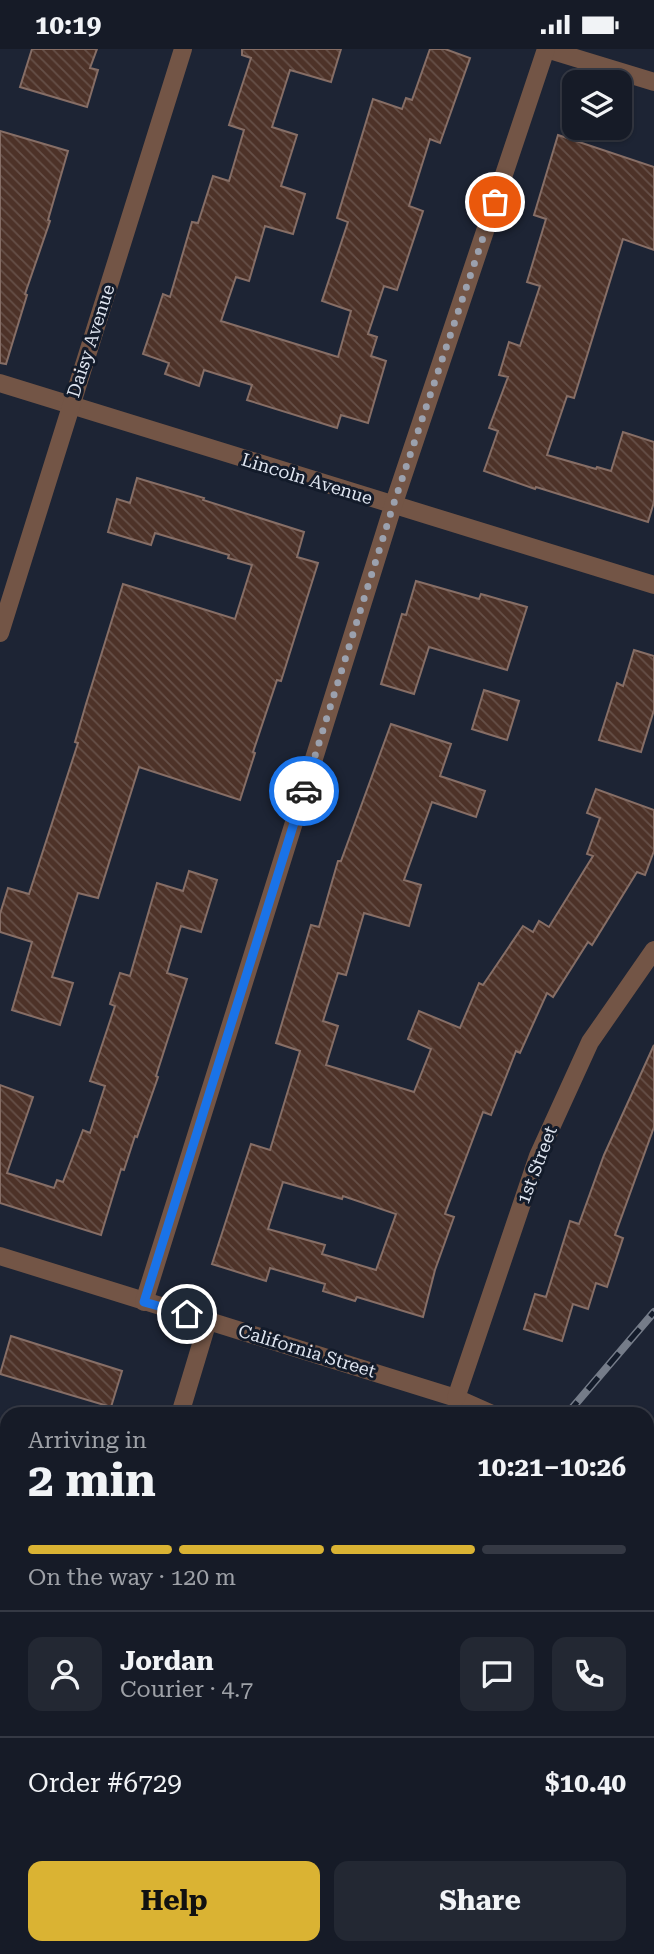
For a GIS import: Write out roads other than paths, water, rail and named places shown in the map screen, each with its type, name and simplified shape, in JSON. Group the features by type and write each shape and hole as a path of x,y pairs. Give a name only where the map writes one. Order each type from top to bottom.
{"street":[{"name":"Daisy Avenue","path":"0,633 183,49"},
{"path":"144,1302 393,506 546,49 654,82"},
{"name":"Lincoln Avenue","path":"0,383 654,585"},
{"name":"1st Street","path":"456,1398 538,1156 590,1042 654,950"},
{"name":"California Street","path":"0,1256 456,1398 476,1407"},
{"path":"182,1407 208,1321"}],"railway":[{"path":"573,1407 654,1312"}]}
